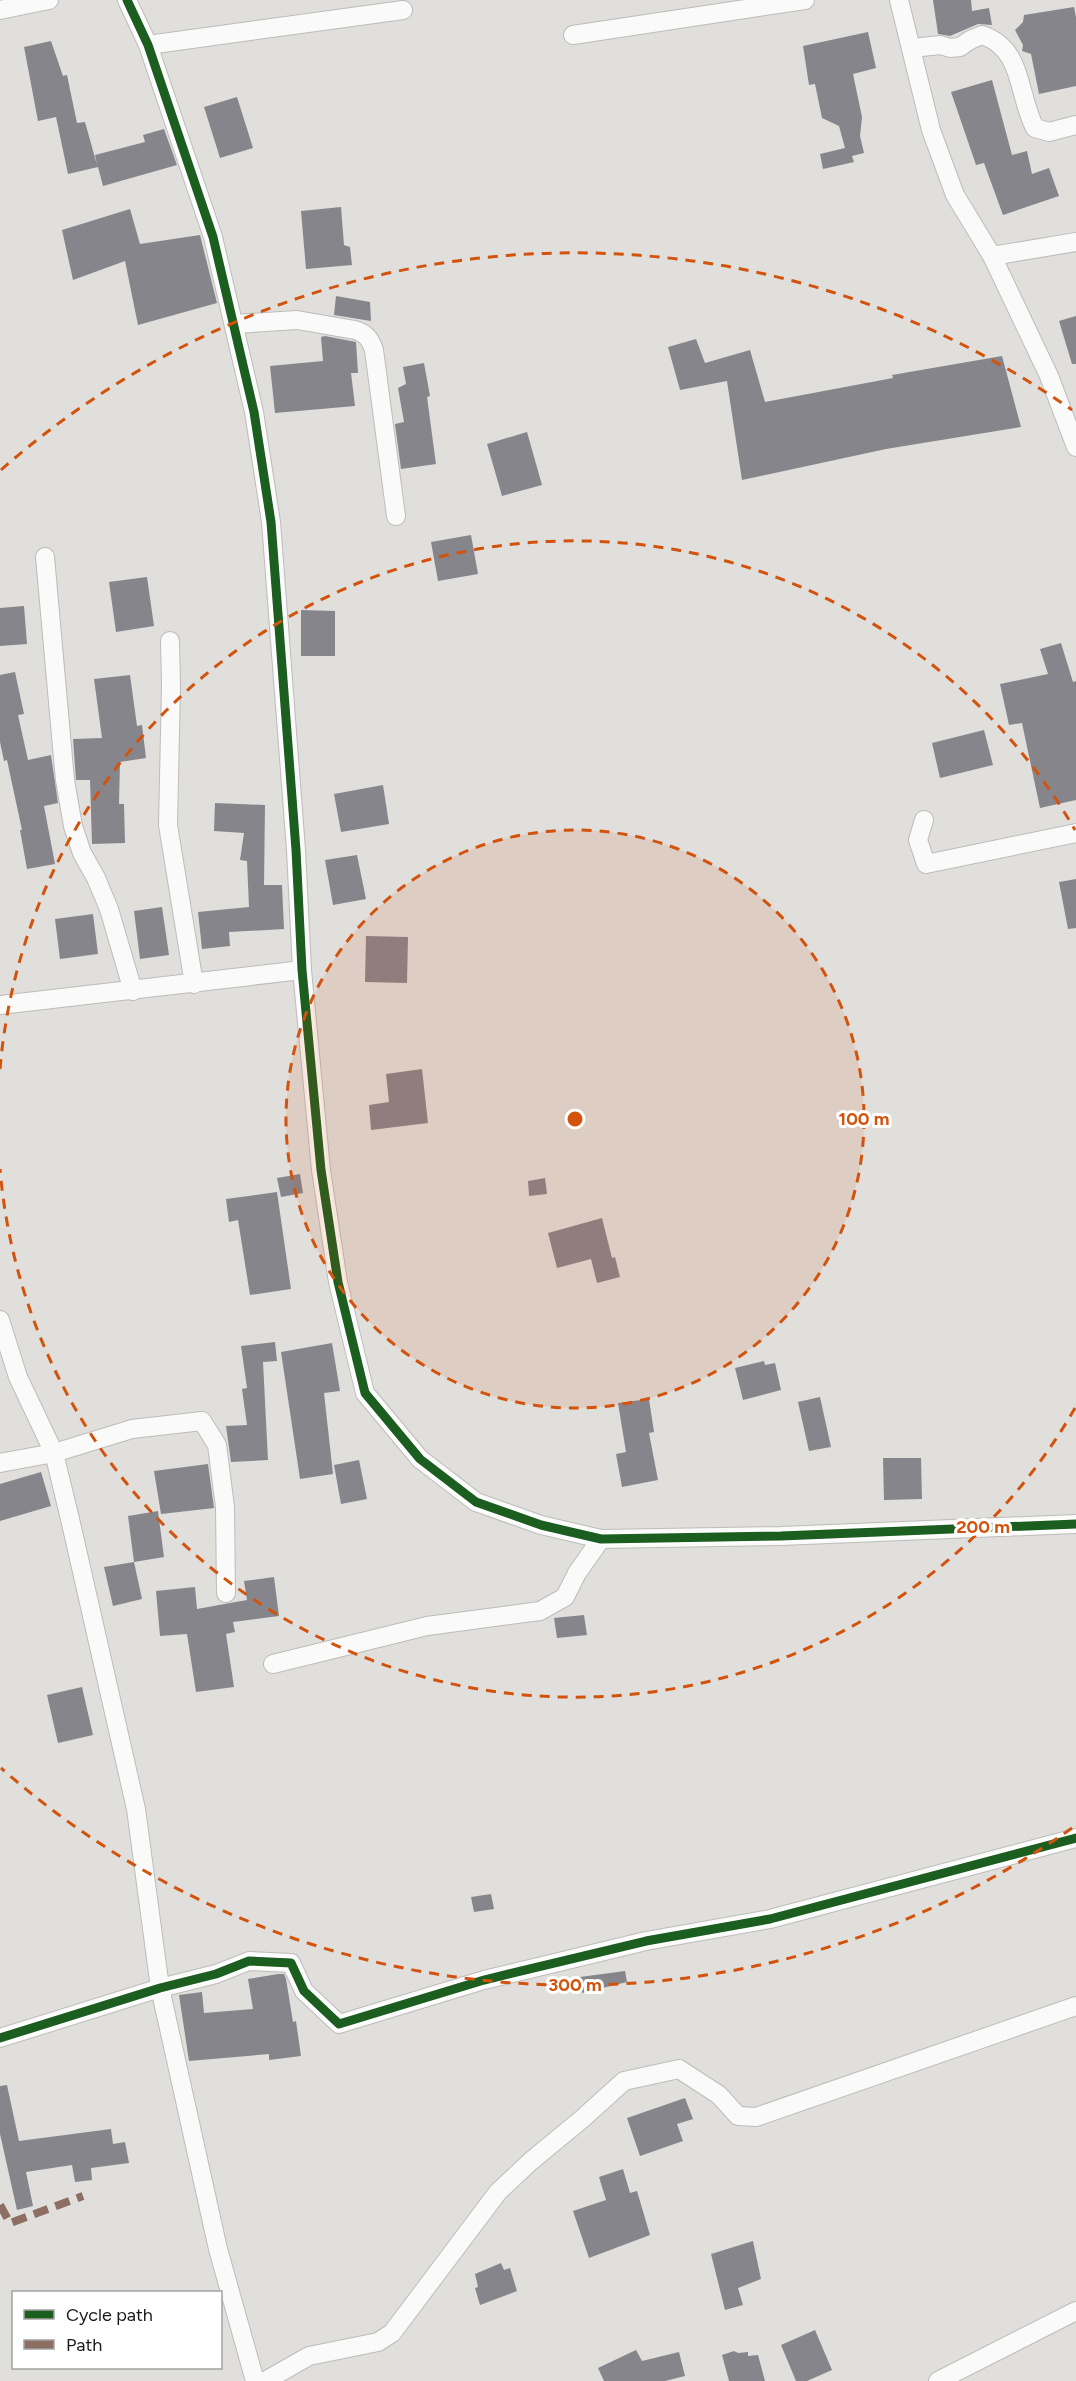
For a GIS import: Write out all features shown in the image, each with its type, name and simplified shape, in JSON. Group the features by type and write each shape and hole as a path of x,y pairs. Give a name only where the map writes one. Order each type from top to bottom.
{"street":[{"path":"0,10 49,0"},
{"path":"127,0 148,45 213,237 254,412 271,522 296,850 302,970 321,1170 338,1282 365,1393 420,1459 476,1502 541,1525 601,1539 781,1536 1076,1524"},
{"path":"573,35 805,0"},
{"path":"899,0 931,130 955,195 992,256 1049,376 1076,447"},
{"path":"148,45 403,10"},
{"path":"912,48 940,45 950,48 960,47 982,35 992,38 1003,46 1014,60 1027,114 1035,128 1049,132 1076,125"},
{"path":"992,256 1076,242"},
{"path":"235,324 297,320 355,330 370,338 374,350 396,516"},
{"path":"45,557 65,780 73,826 82,853 109,909 133,991"},
{"path":"170,641 168,825 194,984"},
{"path":"924,820 918,840 926,864 1076,833"},
{"path":"0,1005 302,970"},
{"path":"0,1320 18,1377 54,1453 136,1809 160,1989 218,2249 255,2381"},
{"path":"0,1463 54,1453 132,1429 202,1420 217,1445 225,1507 226,1593"},
{"path":"273,1664 427,1626 540,1611 565,1597 577,1573 601,1539"},
{"path":"0,2038 216,1974 249,1962 291,1963 304,1991 339,2024 484,1980 646,1941 770,1918 1076,1838"},
{"path":"265,2381 309,2356 378,2342 392,2333 498,2192 624,2081 679,2069 719,2095 738,2116 756,2117 1076,2006"},
{"path":"938,2381 1076,2311"}],"building":[{"path":"933,0 971,0 972,11 989,8 992,25 978,24 950,36 938,34"},
{"path":"1074,7 1076,86 1039,94 1031,54 1022,51 1023,45 1015,30 1023,22 1024,15"},
{"path":"868,32 876,68 853,74 862,117 860,136 864,153 852,156 854,162 823,169 820,154 845,148 839,126 822,118 815,84 809,85 803,46"},
{"path":"51,41 63,76 67,75 77,123 85,122 97,165 95,155 145,142 143,135 164,129 177,165 103,186 98,167 68,174 56,117 38,121 24,47"},
{"path":"992,80 1012,155 1027,151 1032,174 1049,168 1059,196 1003,215 984,163 976,165 951,92"},
{"path":"237,97 253,148 220,158 204,107"},
{"path":"341,207 344,245 350,247 352,265 306,269 301,211"},
{"path":"130,209 140,244 200,235 217,303 138,325 125,261 73,280 62,230"},
{"path":"336,296 370,302 371,321 334,315"},
{"path":"1076,316 1076,364 1072,364 1059,321"},
{"path":"321,337 356,342 358,373 351,373 355,406 275,413 270,366 323,361"},
{"path":"696,339 705,363 750,350 765,402 893,378 892,375 1002,356 1021,427 886,449 742,480 727,381 680,390 668,347"},
{"path":"424,363 430,396 427,397 436,464 401,469 395,424 404,422 398,388 406,384 403,367"},
{"path":"527,432 542,485 502,496 487,444"},
{"path":"471,535 478,574 438,581 431,542"},
{"path":"147,577 154,626 116,632 109,582"},
{"path":"24,606 27,644 0,646 0,608"},
{"path":"301,610 335,611 335,656 301,656"},
{"path":"1061,643 1073,682 1076,681 1076,800 1040,808 1022,723 1009,725 1000,684 1048,674 1040,649"},
{"path":"15,672 24,714 18,715 28,760 51,755 58,803 44,806 55,864 27,869 20,830 22,830 7,760 4,761 0,742 0,675"},
{"path":"130,675 137,726 142,725 146,758 120,762 119,804 124,804 125,843 92,844 90,780 76,780 73,739 102,738 94,679"},
{"path":"984,730 993,765 940,778 932,743"},
{"path":"383,785 389,824 341,832 334,794"},
{"path":"215,803 265,805 264,885 282,885 284,929 229,932 230,946 202,949 198,912 249,907 247,861 240,860 244,833 214,831"},
{"path":"357,855 366,899 333,905 325,860"},
{"path":"1076,879 1076,928 1068,929 1059,882"},
{"path":"162,907 169,955 140,959 134,911"},
{"path":"93,914 98,954 60,959 55,919"},
{"path":"366,936 408,937 407,983 365,982"},
{"path":"422,1069 428,1123 371,1130 369,1105 389,1102 386,1074"},
{"path":"300,1174 303,1193 281,1197 277,1178"},
{"path":"545,1178 547,1194 529,1196 528,1181"},
{"path":"277,1192 291,1289 250,1295 238,1220 229,1222 226,1199"},
{"path":"602,1218 612,1258 615,1257 620,1277 597,1283 591,1259 557,1268 548,1233"},
{"path":"275,1342 277,1361 263,1362 268,1460 231,1462 226,1426 247,1425 242,1389 247,1388 241,1346"},
{"path":"332,1343 340,1391 324,1393 333,1474 300,1479 281,1352"},
{"path":"764,1361 765,1365 775,1363 781,1390 743,1400 735,1368"},
{"path":"820,1397 831,1447 809,1451 798,1402"},
{"path":"649,1399 654,1432 649,1433 658,1480 622,1487 616,1454 626,1452 618,1403"},
{"path":"883,1458 921,1458 922,1499 884,1500"},
{"path":"359,1460 367,1499 341,1504 334,1465"},
{"path":"208,1464 214,1508 161,1514 154,1471"},
{"path":"41,1472 51,1506 0,1521 0,1484"},
{"path":"158,1511 164,1557 134,1562 128,1516"},
{"path":"134,1562 142,1599 113,1606 104,1567"},
{"path":"274,1577 279,1616 233,1622 235,1632 226,1634 234,1687 196,1692 187,1634 160,1636 156,1591 195,1587 197,1609 247,1600 244,1581"},
{"path":"584,1615 587,1635 557,1638 554,1618"},
{"path":"82,1687 93,1735 58,1743 47,1695"},
{"path":"491,1894 494,1909 474,1912 471,1897"},
{"path":"625,1971 627,1982 582,1993 580,1977"},
{"path":"284,1974 286,1979 301,2056 269,2060 269,2054 189,2061 179,1995 202,1992 204,2013 253,2009 248,1979"},
{"path":"7,2085 19,2141 111,2129 113,2144 125,2142 129,2163 91,2168 92,2180 75,2182 72,2165 26,2172 33,2206 17,2210 0,2134 0,2086"},
{"path":"685,2098 693,2119 677,2124 683,2141 640,2156 627,2118"},
{"path":"623,2169 630,2193 637,2191 650,2235 589,2258 573,2211 606,2200 599,2177"},
{"path":"753,2241 761,2279 738,2288 743,2305 725,2310 711,2254"},
{"path":"501,2263 504,2270 510,2268 517,2291 480,2305 475,2288 478,2287 475,2274"},
{"path":"815,2330 832,2370 807,2381 796,2381 781,2345"},
{"path":"636,2350 642,2361 679,2352 685,2376 665,2381 604,2381 598,2368"},
{"path":"734,2351 748,2352 748,2356 758,2355 765,2381 729,2381 722,2355"}],"marked path":[{"path":"0,2205 10,2223 83,2196"}],"cycle path":[{"path":"127,0 148,45 213,237 254,412 271,522 296,850 302,970 321,1170 338,1282 365,1393 420,1459 476,1502 541,1525 601,1539 781,1536 1076,1524"},
{"path":"0,2038 160,1988 216,1974 249,1961 291,1963 304,1991 339,2024 484,1980 646,1941 770,1919 1076,1838"}]}
